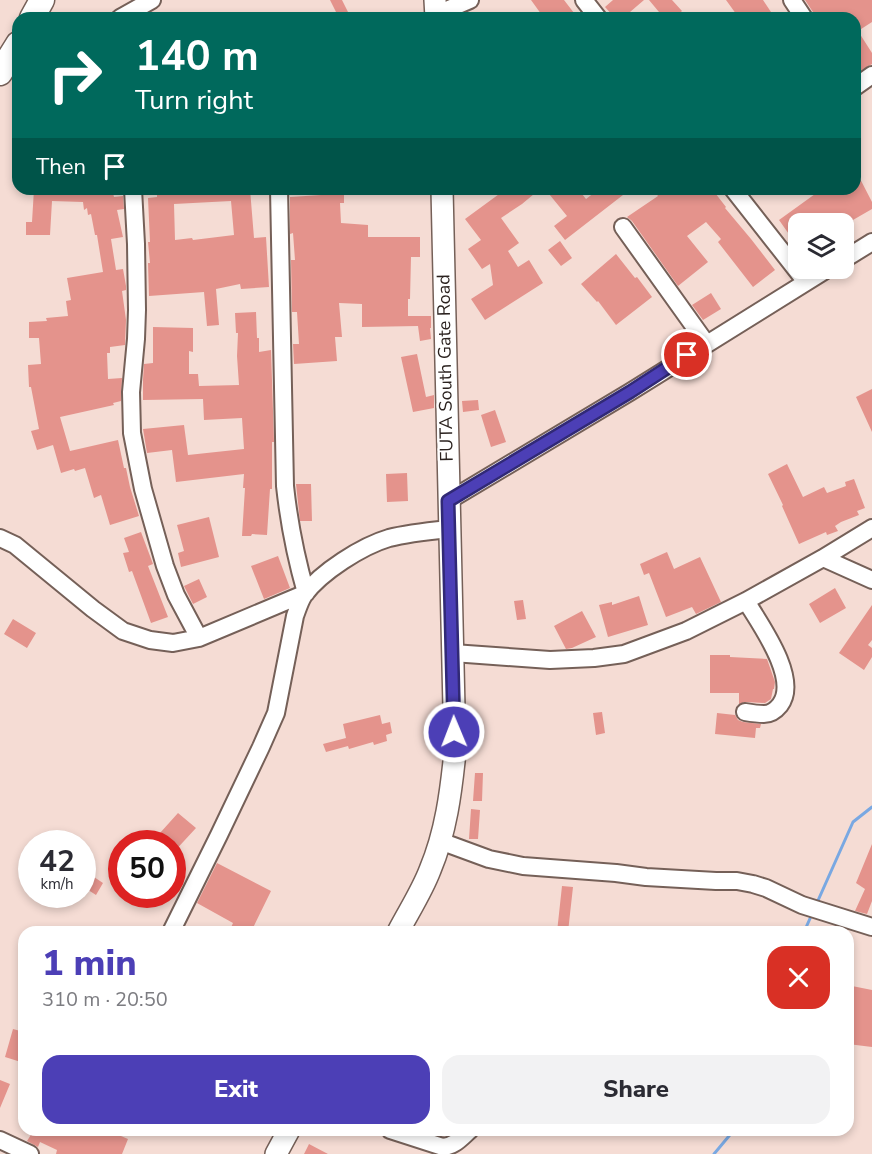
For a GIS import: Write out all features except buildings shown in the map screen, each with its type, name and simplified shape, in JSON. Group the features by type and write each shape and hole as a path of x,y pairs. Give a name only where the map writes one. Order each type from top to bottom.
{"main road":[{"name":"FUTA South Gate Road","path":"401,926 430,870 440,841 450,802 455,752 442,195"},
{"path":"276,1154 286,1136"}],"street":[{"path":"131,12 153,0"},
{"path":"435,11 470,0"},
{"path":"584,0 593,12"},
{"path":"133,195 137,310 131,392 132,433 143,489 165,566 176,595 199,638"},
{"path":"279,195 285,486 297,560 306,593"},
{"path":"738,195 806,282"},
{"path":"623,227 706,343"},
{"path":"854,253 872,242"},
{"path":"448,501 620,398 811,279"},
{"path":"453,653 550,660 624,654 686,631 746,601 872,528"},
{"path":"174,926 276,713 295,616 306,593 320,579 367,547 388,538 449,529"},
{"path":"0,538 15,545 93,609 123,630 150,640 173,644 199,638 306,593"},
{"path":"823,558 872,580"},
{"path":"745,712 766,714 773,711 785,695 786,684 782,666 769,639 746,601"},
{"path":"440,841 489,859 523,866 753,884 802,905 872,927"},
{"path":"409,1136 443,1147 458,1142 464,1136"},
{"path":"0,1140 30,1154"}],"waterway":[{"path":"816,905 853,822 872,807"},
{"path":"807,926 812,914"},
{"path":"714,1154 729,1136"}],"route":[{"path":"454,732 448,501 630,392 687,355"}]}
